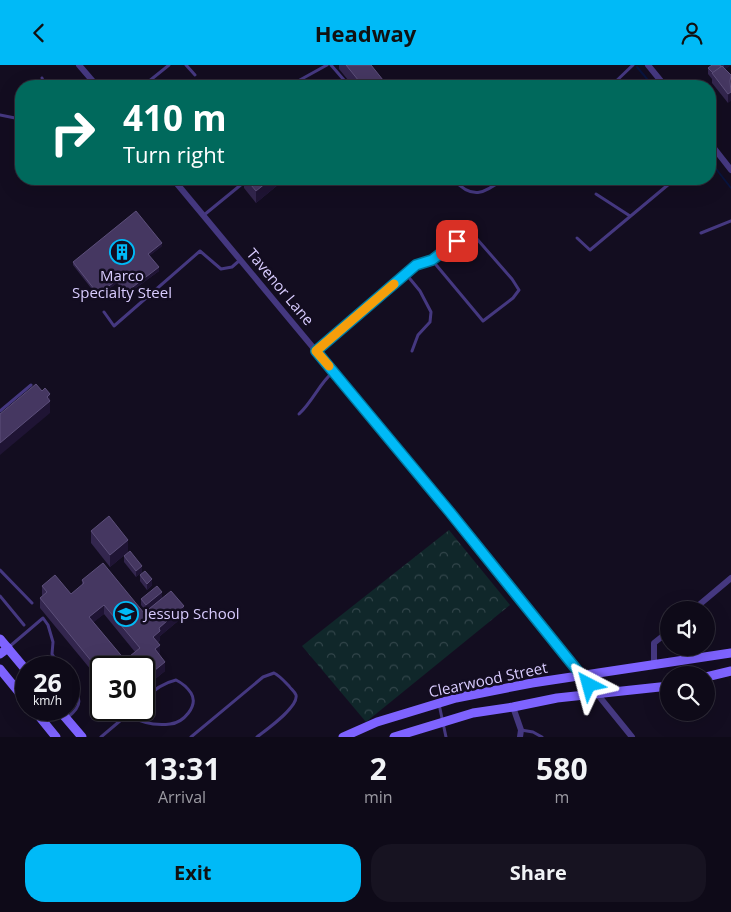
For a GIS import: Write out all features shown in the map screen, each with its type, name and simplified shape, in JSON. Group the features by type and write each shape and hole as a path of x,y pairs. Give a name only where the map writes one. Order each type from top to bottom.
{"main road":[{"path":"0,639 15,657"},
{"path":"0,655 8,648"},
{"name":"Clearwood Street","path":"343,737 377,722 456,698 532,683 582,677 731,653"},
{"path":"0,669 15,687"},
{"path":"715,675 731,671"},
{"name":"Clearwood Street","path":"394,737 407,735 473,713 557,697 660,687"},
{"path":"43,721 56,737"},
{"path":"68,721 82,737"}],"street":[{"path":"79,65 92,80"},
{"path":"648,65 660,80"},
{"path":"716,153 731,170"},
{"name":"Tavenor Lane","path":"180,185 449,511 632,737"},
{"path":"704,601 731,578"},
{"path":"654,665 654,643 660,638"},
{"path":"512,707 520,733"}],"lane":[{"path":"150,80 169,65"},
{"path":"186,65 195,75"},
{"path":"300,80 327,65"},
{"path":"331,65 344,80"},
{"path":"617,80 633,65"},
{"path":"0,115 15,118"},
{"path":"204,215 241,185"},
{"path":"460,185 468,192 479,194 496,185"},
{"path":"577,238 590,250 668,185"},
{"path":"596,194 630,216"},
{"path":"701,233 731,221"},
{"path":"316,351 416,265 432,260 470,231 512,279 519,290 513,298 483,321 432,260"},
{"path":"104,312 114,325 200,251 221,269 232,267 241,260"},
{"path":"406,274 420,291 431,312 430,322 418,335 412,351"},
{"path":"299,414 310,404 325,379 333,371"},
{"path":"0,411 31,385"},
{"path":"0,570 32,603"},
{"path":"0,596 24,625"},
{"path":"8,648 43,618 48,625 53,641 53,656"},
{"path":"191,737 263,677 274,673 294,692 296,699 294,705 288,711 257,737"},
{"path":"142,721 170,724 179,721 189,713 192,704 192,694 176,679 155,689"},
{"path":"439,703 446,737"},
{"path":"101,737 121,721"},
{"path":"520,733 533,732 542,737"}],"green space":[{"path":"449,530 510,605 366,722 302,646"}],"building":[{"path":"346,65 371,65 383,80 358,80"},
{"path":"712,65 720,65 721,67 713,73 708,68"},
{"path":"722,66 731,75 731,92 728,94 712,73"},
{"path":"251,185 264,185 256,191"},
{"name":"Marco Specialty Steel","path":"136,211 162,243 148,254 159,267 125,293 117,280 98,294 73,262"},
{"path":"36,384 42,391 45,388 50,394 47,397 50,401 0,443 0,414"},
{"path":"109,516 128,540 110,555 91,531"},
{"path":"130,551 142,566 136,571 124,556"},
{"path":"103,563 144,613 171,591 184,606 159,628 160,631 153,637 160,645 155,649 165,662 155,670 155,656 130,656 140,648 104,605 89,617 122,656 90,656 90,659 40,598 47,592 42,586 55,575 71,594 84,583 82,580"},
{"path":"145,571 152,579 147,584 140,575"},
{"path":"157,586 162,592 146,605 141,599"}],"waterway":[{"path":"637,67 648,80"},
{"path":"716,169 731,188"}],"slow traffic":[{"path":"329,366 316,351 394,284"}],"place":[{"name":"Marco Specialty Steel","path":"122,252"},
{"name":"Jessup School","path":"126,614"}],"route":[{"path":"457,241 432,260 416,265 316,351 449,511 589,685"}]}
